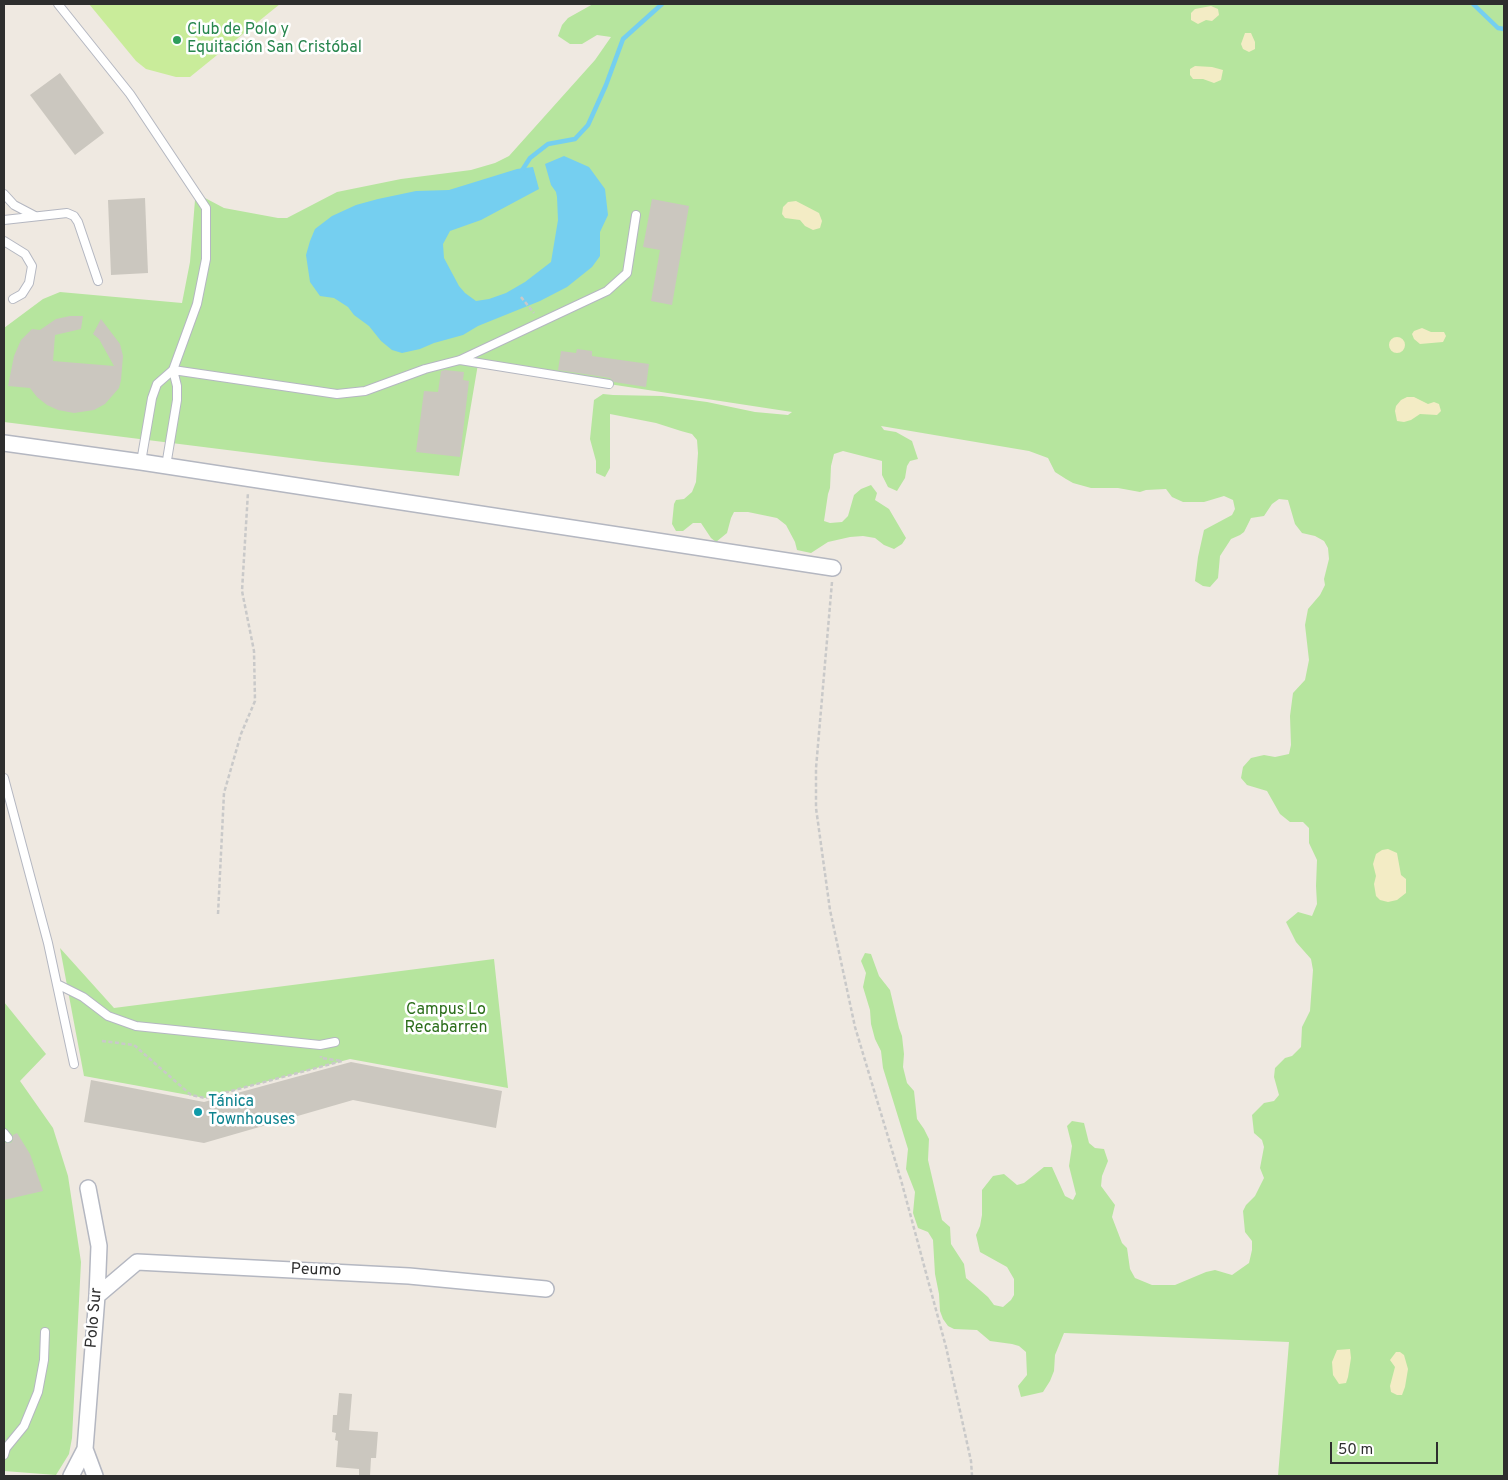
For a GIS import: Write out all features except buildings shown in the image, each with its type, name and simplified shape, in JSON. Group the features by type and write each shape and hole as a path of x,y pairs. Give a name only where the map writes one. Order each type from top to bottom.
{"street":[{"path":"4,443 249,478 834,568"},
{"name":"Polo Sur","path":"71,1476 85,1449 98,1296 99,1246 88,1188"},
{"name":"Peumo","path":"98,1296 137,1262 409,1276 546,1289"},
{"name":"Polo Sur","path":"85,1449 95,1476"}],"lane":[{"path":"58,4 130,94 206,208 206,259 196,304 172,370 157,384 152,398 141,462"},
{"path":"4,194 14,205 37,217"},
{"path":"4,220 68,214 74,216 78,222 98,281"},
{"path":"172,370 336,394 365,391 426,369 460,360 607,291 627,272 636,215"},
{"path":"4,241 26,254 32,266 29,283 22,294 12,299"},
{"path":"460,360 609,384"},
{"path":"166,466 178,400 177,386 172,370"},
{"path":"4,778 48,943 74,1064"},
{"path":"57,984 83,997 108,1016 136,1026 320,1045 334,1042"},
{"path":"4,1455 6,1448 24,1426 38,1392 44,1360 44,1332"}],"path":[{"path":"522,297 538,318"},
{"path":"218,914 224,792 241,734 255,702 254,651 242,591 249,478"},
{"path":"834,568 816,768 816,808 830,910 855,1027 901,1180 946,1347 971,1461 972,1476"},
{"path":"102,1041 134,1045 191,1095 205,1098 342,1060 321,1058 320,1045"}],"green space":[{"name":"Club de Polo y Equitación San Cristóbal","path":"89,4 280,4 190,77 176,77 146,69 136,61"},
{"path":"593,4 1504,4 1504,1476 1278,1476 1289,1342 1064,1333 1055,1355 1054,1371 1043,1392 1021,1397 1018,1386 1027,1375 1026,1352 1019,1346 990,1341 977,1330 954,1329 948,1326 943,1319 940,1311 935,1274 933,1240 928,1232 918,1228 913,1213 915,1192 906,1169 908,1149 883,1068 881,1051 871,1024 870,1010 863,987 866,973 861,961 865,953 871,954 879,976 890,990 902,1036 903,1067 907,1083 914,1091 917,1119 929,1139 928,1160 942,1220 950,1227 951,1244 964,1264 966,1278 988,1297 994,1305 1003,1307 1011,1300 1014,1295 1014,1279 1007,1267 980,1252 976,1235 982,1215 982,1190 993,1176 1004,1174 1017,1185 1024,1183 1044,1167 1052,1167 1065,1196 1073,1200 1076,1194 1069,1166 1072,1146 1067,1126 1072,1121 1084,1123 1089,1143 1095,1148 1104,1149 1108,1161 1102,1176 1101,1186 1115,1205 1112,1217 1122,1243 1127,1248 1130,1269 1135,1278 1152,1285 1175,1285 1215,1270 1232,1275 1249,1263 1252,1241 1245,1232 1243,1211 1255,1196 1264,1178 1260,1168 1264,1147 1262,1140 1254,1133 1252,1115 1264,1103 1274,1101 1279,1095 1274,1077 1275,1068 1301,1047 1302,1027 1310,1011 1313,970 1311,959 1296,942 1286,922 1298,912 1312,916 1317,904 1317,860 1309,843 1309,828 1303,822 1290,822 1280,814 1267,791 1247,785 1241,778 1243,767 1251,758 1264,755 1275,757 1289,754 1293,693 1305,680 1309,660 1305,625 1308,609 1320,595 1325,585 1324,579 1329,559 1328,548 1324,541 1315,536 1302,533 1295,524 1288,500 1279,499 1272,504 1264,516 1251,518 1244,532 1231,539 1220,556 1218,578 1210,587 1203,586 1195,581 1204,530 1232,515 1235,509 1233,500 1224,496 1204,502 1183,502 1172,497 1166,489 1140,492 1118,488 1091,488 1066,479 1055,472 1048,458 1029,451 881,426 884,430 896,432 912,441 918,459 910,461 905,478 897,491 888,487 882,475 882,461 843,451 834,454 824,521 830,523 842,522 848,516 854,495 861,489 871,485 877,493 875,500 889,509 906,538 902,544 894,549 884,545 875,538 863,536 828,542 811,553 797,550 786,525 777,518 748,512 734,512 727,533 716,542 701,523 693,523 683,531 676,531 672,524 674,504 676,500 684,499 692,492 696,482 697,440 692,434 656,423 610,414 610,468 605,477 596,473 596,461 590,439 594,400 603,394 662,396 707,402 755,412 788,415 792,412 478,364 459,476 323,462 4,422 4,328 43,299 60,292 182,303 190,262 195,200 205,198 224,208 287,218 337,192 401,179 471,170 495,163 509,156 595,60 611,37 597,35 582,44 570,44 558,36 562,25 568,18"},
{"name":"Campus Lo Recabarren","path":"60,948 114,1008 494,959 508,1088 350,1059 205,1098 84,1076"},
{"path":"4,1002 46,1054 20,1081 53,1128 68,1176 81,1262 72,1438 69,1454 56,1475 4,1471"}],"sand":[{"path":"1211,6 1218,9 1219,15 1212,21 1206,20 1198,24 1191,20 1191,13 1195,9"},
{"path":"1245,33 1251,33 1255,42 1255,49 1249,52 1243,49 1241,44"},
{"path":"1195,66 1223,70 1221,80 1214,83 1203,79 1193,79 1190,75 1190,69"},
{"path":"796,201 819,213 822,221 820,228 813,230 805,226 800,220 785,218 782,214 783,207 788,202"},
{"path":"1422,328 1431,332 1444,332 1446,336 1443,342 1420,344 1414,339 1412,334 1414,331"},
{"path":"1397,337 1403,339 1405,345 1403,351 1397,353 1391,351 1389,345 1391,339"},
{"path":"1407,397 1414,397 1428,404 1434,402 1439,404 1441,411 1437,415 1420,414 1411,420 1397,421 1396,406"},
{"path":"1388,849 1397,853 1401,875 1406,879 1406,893 1397,900 1388,902 1380,900 1376,896 1374,884 1376,876 1373,864 1376,854"},
{"path":"1350,1349 1351,1358 1348,1377 1346,1383 1339,1384 1333,1375 1332,1362 1337,1350"},
{"path":"1396,1352 1404,1355 1408,1369 1402,1395 1391,1392 1390,1386 1395,1367 1390,1360"}],"water":[{"path":"564,156 589,167 605,189 608,215 600,232 600,256 592,267 567,287 540,301 478,326 463,335 402,353 392,350 381,341 369,326 354,315 348,307 334,298 320,296 310,282 306,255 310,241 315,229 332,216 356,205 378,199 416,191 449,190 517,169 533,167 539,189 481,220 450,231 443,244 444,258 459,286 465,293 476,301 506,293 525,282 551,262 558,220 557,197 551,185 545,164"}],"waterway":[{"path":"521,172 530,158 548,144 575,139 588,125 606,85 623,39 662,4"},
{"path":"1473,4 1498,28 1504,29"}],"place":[{"name":"Club de Polo y Equitación San Cristóbal","path":"177,40"},
{"name":"Tánica Townhouses","path":"198,1112"}]}
